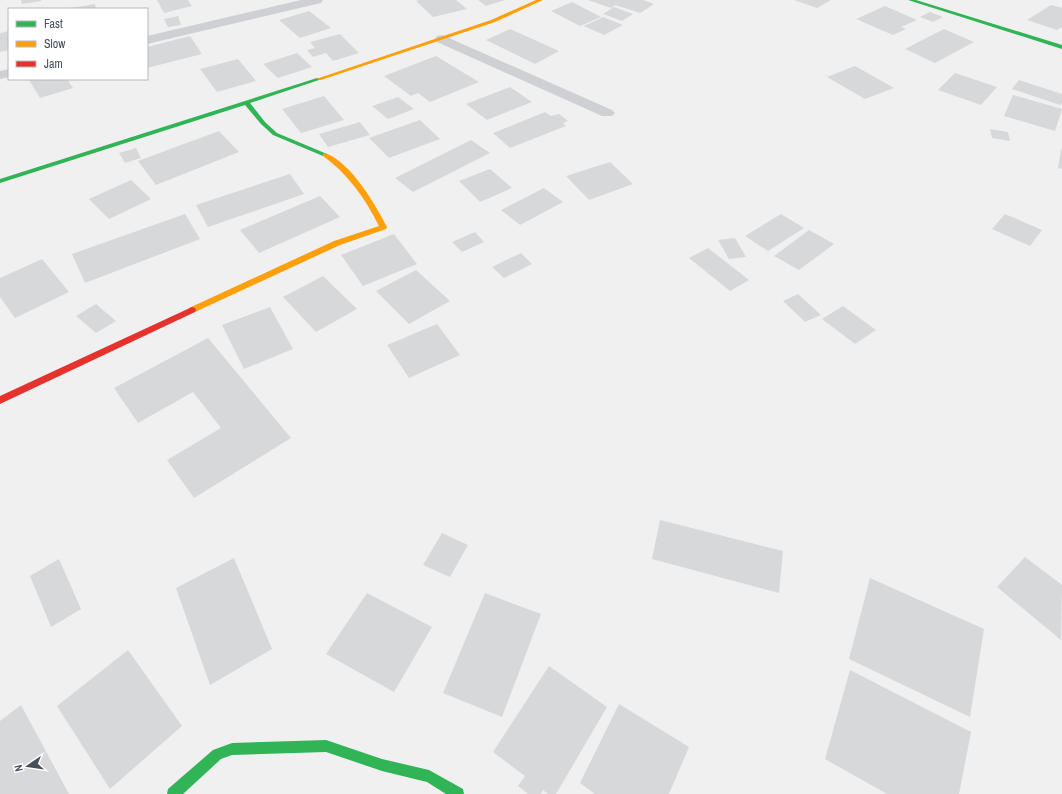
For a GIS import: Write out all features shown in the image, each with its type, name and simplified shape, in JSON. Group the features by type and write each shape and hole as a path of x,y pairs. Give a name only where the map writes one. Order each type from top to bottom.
{"street":[{"path":"148,40 297,2 317,0"},
{"path":"0,181 442,39 493,21 540,0"},
{"path":"911,0 1062,47"},
{"path":"442,39 607,113"},
{"path":"0,400 337,243 383,226 370,203 356,185 330,159 304,145 276,135 265,126 246,102"},
{"path":"173,794 217,754 232,749 326,746 382,765 429,776 458,794"}],"building":[{"path":"21,0 41,0 41,1 22,4"},
{"path":"157,0 188,0 192,6 164,13"},
{"path":"456,0 467,9 433,17 416,1"},
{"path":"478,0 505,0 486,6"},
{"path":"588,0 643,0 654,4 640,13 615,5 611,8"},
{"path":"794,0 831,0 817,8"},
{"path":"572,2 601,17 580,26 551,11"},
{"path":"95,4 96,8 71,8"},
{"path":"1051,5 1062,8 1062,27 1057,30 1027,20"},
{"path":"885,6 917,20 901,27 906,29 893,35 856,19"},
{"path":"614,7 633,14 622,21 603,14"},
{"path":"309,11 331,28 300,38 279,20"},
{"path":"930,12 943,17 933,22 920,17"},
{"path":"178,16 181,25 168,27 164,19"},
{"path":"603,17 623,25 604,35 584,26"},
{"path":"510,29 559,51 535,64 486,40"},
{"path":"944,29 974,42 935,63 905,49"},
{"path":"8,31 8,50 0,52 0,33"},
{"path":"340,34 359,53 333,61 326,53 313,57 307,50 315,48 310,42"},
{"path":"190,36 202,54 148,68 148,47"},
{"path":"297,53 312,67 278,78 263,64"},
{"path":"436,56 479,82 430,102 418,93 411,96 384,76"},
{"path":"238,59 256,81 217,92 200,69"},
{"path":"855,66 894,88 865,99 827,77"},
{"path":"955,73 997,87 981,105 938,90"},
{"path":"29,80 68,80 73,88 40,98"},
{"path":"1019,80 1062,94 1062,103 1060,105 1012,89"},
{"path":"510,87 532,102 487,120 466,104"},
{"path":"1013,95 1062,109 1055,131 1004,116"},
{"path":"324,96 344,120 301,133 282,109"},
{"path":"398,97 414,109 388,119 372,106"},
{"path":"545,112 551,116 559,114 568,121 563,123 566,126 510,148 493,133"},
{"path":"420,120 440,139 389,158 369,138"},
{"path":"360,122 370,135 328,147 319,134"},
{"path":"990,129 1008,132 1010,141 992,138"},
{"path":"219,131 239,152 156,185 138,161"},
{"path":"471,140 490,153 413,192 395,178"},
{"path":"136,148 141,158 125,163 119,153"},
{"path":"1061,149 1062,150 1062,169 1058,168"},
{"path":"610,162 633,184 589,200 566,176"},
{"path":"490,169 512,188 480,202 459,181"},
{"path":"290,174 304,194 208,227 196,205"},
{"path":"131,180 151,199 109,219 89,199"},
{"path":"544,188 563,202 520,225 501,210"},
{"path":"320,196 340,217 259,253 240,230"},
{"path":"185,214 200,239 85,283 72,254"},
{"path":"781,214 804,228 768,251 745,236"},
{"path":"1005,214 1042,230 1030,246 992,229"},
{"path":"809,230 834,244 799,270 774,256"},
{"path":"475,232 484,242 462,252 452,242"},
{"path":"394,234 417,264 363,286 341,255"},
{"path":"735,238 746,257 729,259 718,240"},
{"path":"708,248 749,280 730,291 689,258"},
{"path":"521,253 532,264 504,278 492,267"},
{"path":"42,259 69,292 15,318 0,297 0,278"},
{"path":"416,270 450,301 409,324 376,291"},
{"path":"323,276 357,309 316,332 283,297"},
{"path":"798,294 821,315 805,322 783,301"},
{"path":"96,304 116,321 96,333 76,316"},
{"path":"843,306 876,330 855,344 822,319"},
{"path":"270,307 293,349 244,369 222,325"},
{"path":"437,324 460,355 409,378 387,345"},
{"path":"208,338 291,438 194,498 167,460 221,428 193,392 138,423 114,388"},
{"path":"660,520 783,551 779,593 652,559"},
{"path":"442,533 468,545 450,577 423,565"},
{"path":"1025,557 1062,585 1061,640 997,587"},
{"path":"234,558 272,649 210,685 176,588"},
{"path":"59,559 81,609 51,627 30,576"},
{"path":"870,578 984,629 970,717 849,659"},
{"path":"367,593 432,627 394,692 326,654"},
{"path":"485,593 541,614 502,717 443,693"},
{"path":"128,650 182,726 110,789 57,706"},
{"path":"549,666 607,707 556,794 548,794 543,790 541,794 528,794 518,786 525,776 493,752"},
{"path":"850,670 971,732 959,794 887,794 825,759"},
{"path":"619,704 689,747 669,794 595,794 580,783"},
{"path":"21,705 69,794 0,794 0,721"}],"traffic: fast":[{"path":"911,0 1062,47"},
{"path":"0,181 319,79"},
{"path":"246,102 263,123 275,134 325,155"},
{"path":"173,794 217,754 232,749 326,746 382,765 429,776 458,794"}],"traffic: slow":[{"path":"319,79 493,21 540,0"},
{"path":"192,310 337,243 383,227 359,186 343,169 325,155"}],"traffic: jam":[{"path":"0,400 192,310"}]}
